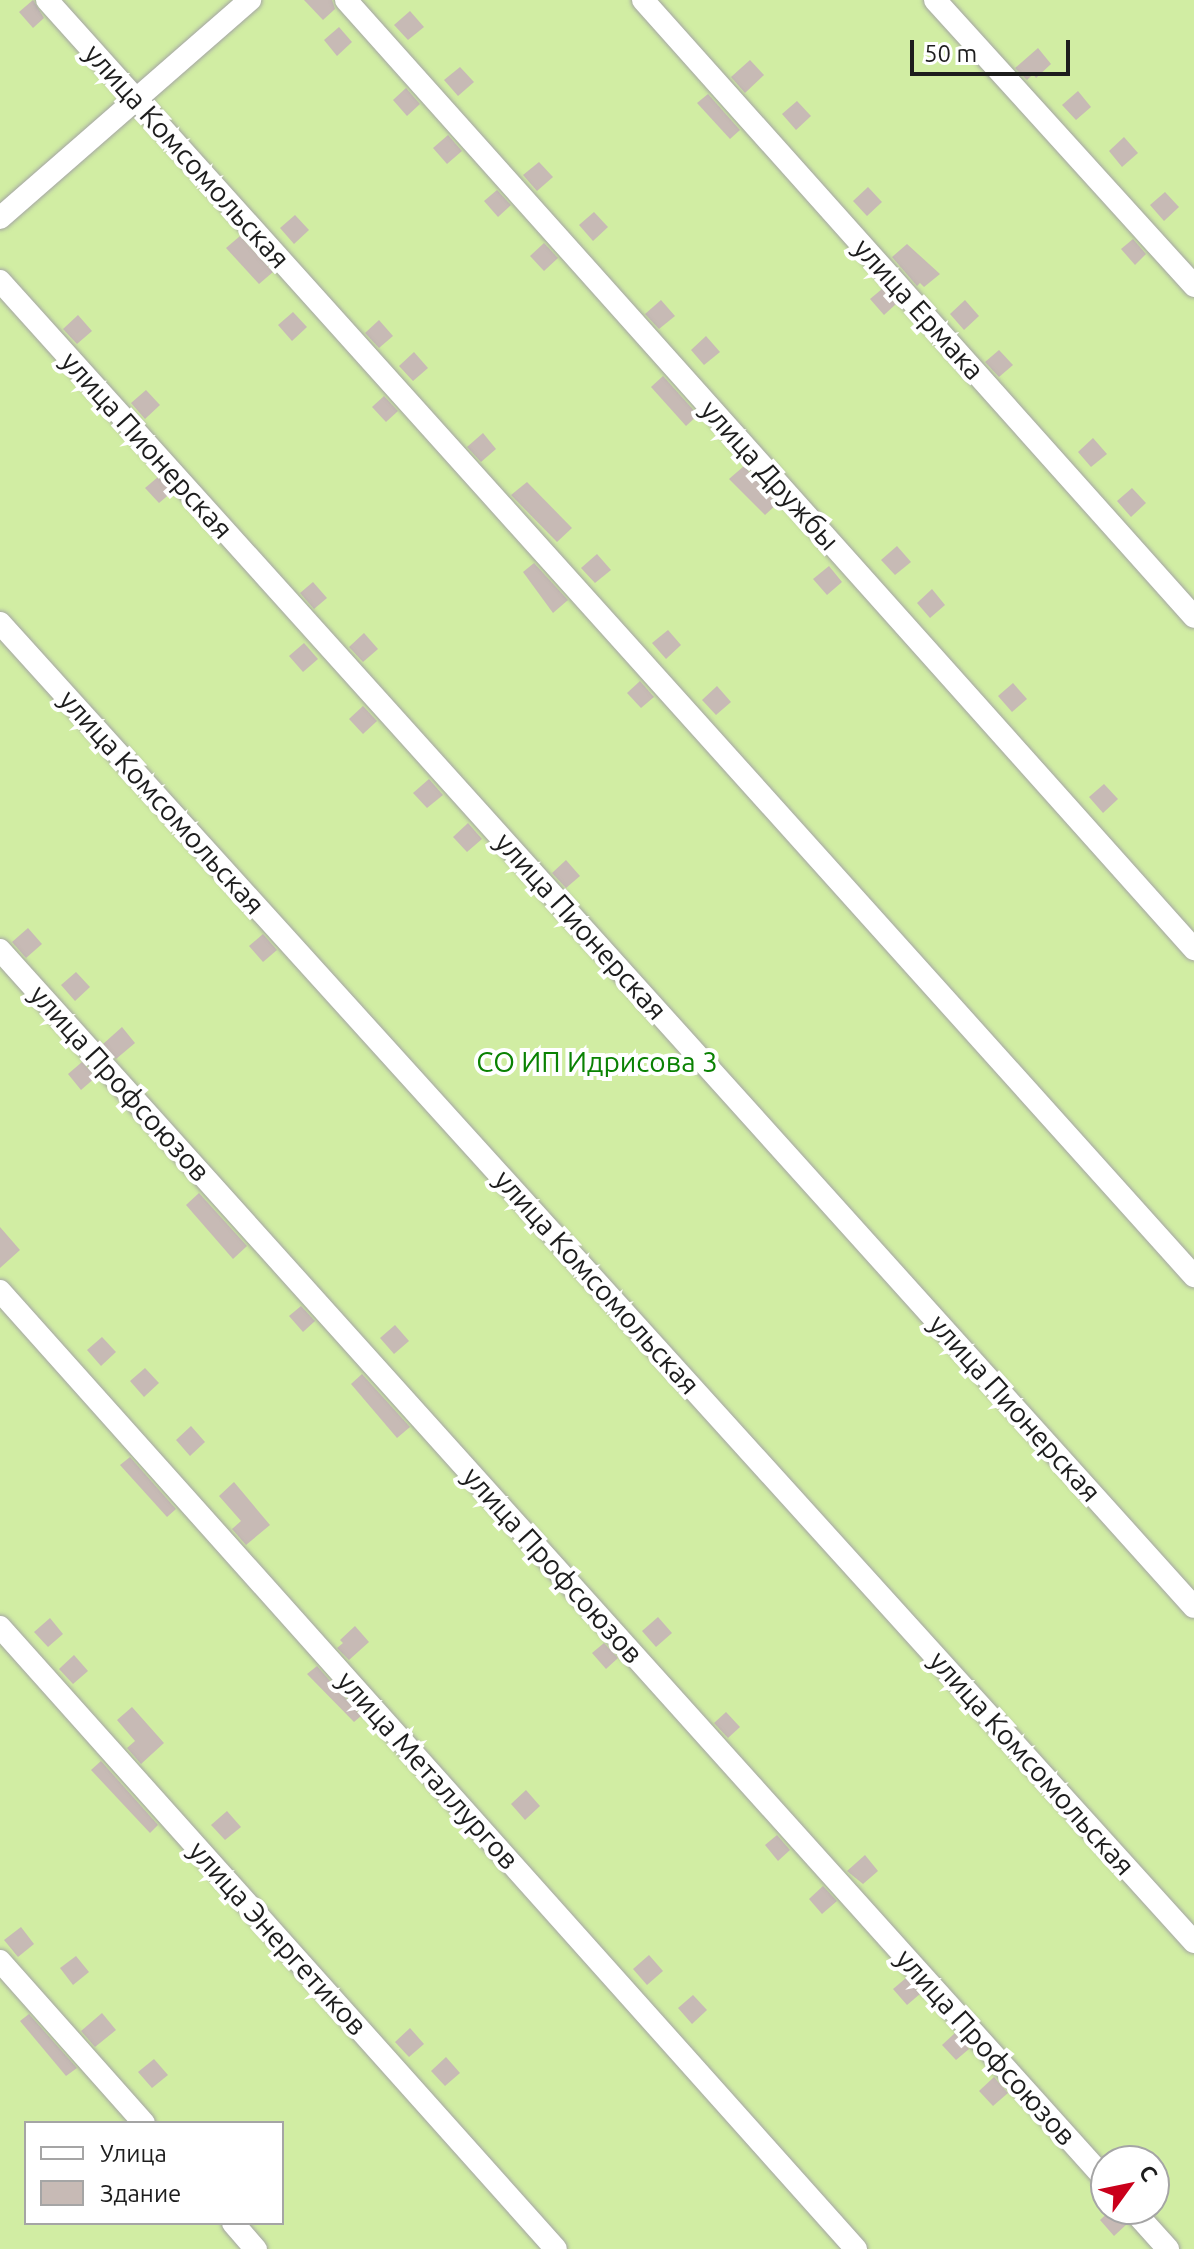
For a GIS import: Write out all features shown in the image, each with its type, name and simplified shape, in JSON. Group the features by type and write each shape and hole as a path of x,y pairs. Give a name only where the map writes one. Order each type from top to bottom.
{"street":[{"name":"улица Комсомольская","path":"47,0 1194,1276"},
{"path":"0,218 250,0"},
{"name":"улица Дружбы","path":"346,0 1194,949"},
{"name":"улица Ермака","path":"643,0 1194,617"},
{"path":"935,0 1194,286"},
{"name":"улица Пионерская","path":"0,281 1194,1607"},
{"name":"улица Комсомольская","path":"0,623 1194,1942"},
{"name":"улица Профсоюзов","path":"0,950 1090,2162"},
{"name":"улица Металлургов","path":"0,1291 856,2249"},
{"name":"улица Энергетиков","path":"0,1627 556,2249"},
{"path":"0,1961 142,2121"},
{"path":"235,2225 256,2249"},
{"path":"1146,2225 1168,2249"}],"green space":[{"name":"СО ИП Идрисова 3","path":"0,0 1194,0 1194,2249 0,2249"}],"building":[{"path":"33,0 44,18 33,28 19,12"},
{"path":"304,0 332,0 335,9 323,20"},
{"path":"410,11 424,27 408,40 394,25"},
{"path":"339,27 352,42 337,56 324,40"},
{"path":"1038,48 1051,64 1036,78 1033,74 1027,80 1015,68"},
{"path":"750,60 764,75 745,93 731,77"},
{"path":"460,67 474,82 458,96 444,80"},
{"path":"406,88 420,104 407,116 393,100"},
{"path":"1078,91 1091,107 1076,120 1062,105"},
{"path":"708,94 740,130 730,139 697,103"},
{"path":"797,101 811,116 796,130 782,114"},
{"path":"448,135 462,151 447,164 433,148"},
{"path":"1124,137 1138,153 1122,167 1109,151"},
{"path":"539,162 553,177 537,191 523,175"},
{"path":"868,187 882,202 867,216 853,201"},
{"path":"497,190 511,205 498,217 484,201"},
{"path":"1165,192 1179,207 1164,221 1150,205"},
{"path":"594,212 608,227 593,241 579,225"},
{"path":"295,215 309,230 294,244 280,228"},
{"path":"240,236 273,272 259,284 226,248"},
{"path":"1133,239 1146,254 1135,265 1121,249"},
{"path":"544,243 558,258 544,271 530,256"},
{"path":"907,244 940,274 924,287 920,283 917,286 892,257"},
{"path":"882,289 896,304 884,315 870,299"},
{"path":"661,300 675,316 659,329 645,314"},
{"path":"965,300 979,316 964,330 950,314"},
{"path":"293,312 307,327 292,341 278,325"},
{"path":"78,315 92,331 77,344 63,329"},
{"path":"379,320 393,336 379,348 365,333"},
{"path":"706,336 720,352 704,365 691,350"},
{"path":"999,350 1013,365 999,377 985,362"},
{"path":"414,352 428,368 413,381 399,366"},
{"path":"663,376 698,415 686,426 651,387"},
{"path":"146,390 160,405 145,419 131,403"},
{"path":"384,396 398,411 386,422 372,407"},
{"path":"483,433 496,449 481,462 467,447"},
{"path":"1093,438 1107,454 1091,467 1078,452"},
{"path":"744,466 777,504 765,515 729,479"},
{"path":"158,477 172,492 159,503 145,488"},
{"path":"527,482 572,528 557,542 511,495"},
{"path":"1132,488 1146,503 1131,517 1117,501"},
{"path":"897,546 911,562 895,575 881,560"},
{"path":"597,554 611,570 595,583 581,568"},
{"path":"534,563 568,600 553,613 523,572"},
{"path":"829,566 842,582 827,595 813,579"},
{"path":"313,582 327,598 314,609 300,593"},
{"path":"932,589 945,605 930,618 917,603"},
{"path":"668,630 681,645 666,659 652,643"},
{"path":"364,633 378,649 363,662 349,647"},
{"path":"304,643 318,659 303,672 289,656"},
{"path":"640,681 654,697 641,708 627,693"},
{"path":"1013,683 1027,699 1012,712 998,696"},
{"path":"717,686 731,702 716,715 702,700"},
{"path":"363,706 377,721 363,734 349,719"},
{"path":"429,779 443,795 427,808 413,793"},
{"path":"1104,784 1118,799 1103,813 1089,797"},
{"path":"468,823 482,839 467,852 453,837"},
{"path":"566,860 580,876 566,888 552,873"},
{"path":"28,928 42,944 26,958 12,942"},
{"path":"263,934 277,950 263,962 249,946"},
{"path":"76,972 90,987 75,1001 61,985"},
{"path":"122,1027 135,1043 116,1059 103,1044"},
{"path":"82,1062 96,1077 81,1090 68,1074"},
{"path":"199,1193 247,1246 233,1259 186,1205"},
{"path":"0,1227 20,1250 0,1268"},
{"path":"301,1306 315,1321 303,1332 289,1316"},
{"path":"395,1325 409,1341 394,1354 380,1338"},
{"path":"102,1337 116,1352 101,1366 87,1350"},
{"path":"145,1368 159,1383 144,1397 130,1381"},
{"path":"362,1374 410,1427 397,1438 351,1384"},
{"path":"191,1426 205,1442 190,1456 176,1440"},
{"path":"130,1457 176,1509 167,1517 120,1465"},
{"path":"234,1482 270,1525 246,1545 232,1529 241,1521 219,1496"},
{"path":"658,1617 672,1633 656,1647 642,1631"},
{"path":"50,1618 63,1634 48,1647 34,1632"},
{"path":"355,1626 369,1642 349,1660 337,1648 343,1643 340,1640"},
{"path":"604,1643 618,1658 606,1669 592,1653"},
{"path":"74,1655 88,1671 73,1684 59,1669"},
{"path":"317,1666 361,1716 354,1722 307,1674"},
{"path":"132,1707 164,1743 141,1764 127,1748 135,1741 117,1720"},
{"path":"726,1712 740,1727 728,1738 714,1723"},
{"path":"101,1761 158,1825 150,1833 91,1770"},
{"path":"526,1790 540,1806 525,1820 511,1804"},
{"path":"227,1811 241,1827 225,1840 211,1825"},
{"path":"777,1835 790,1850 778,1861 765,1845"},
{"path":"865,1855 878,1871 863,1884 847,1871"},
{"path":"823,1886 837,1901 822,1914 809,1899"},
{"path":"21,1927 34,1944 18,1957 4,1940"},
{"path":"649,1955 663,1971 647,1985 633,1969"},
{"path":"76,1956 89,1972 73,1985 60,1968"},
{"path":"906,1978 920,1994 907,2005 893,1989"},
{"path":"693,1995 707,2010 692,2024 678,2008"},
{"path":"102,2013 116,2030 95,2047 81,2031"},
{"path":"29,2014 77,2068 66,2076 20,2021"},
{"path":"410,2028 424,2044 409,2057 395,2042"},
{"path":"955,2033 969,2049 956,2060 942,2045"},
{"path":"446,2057 460,2073 445,2086 431,2071"},
{"path":"154,2059 168,2075 152,2088 138,2072"},
{"path":"994,2077 1008,2093 993,2106 979,2091"},
{"path":"1104,2225 1126,2225 1114,2236"}]}
